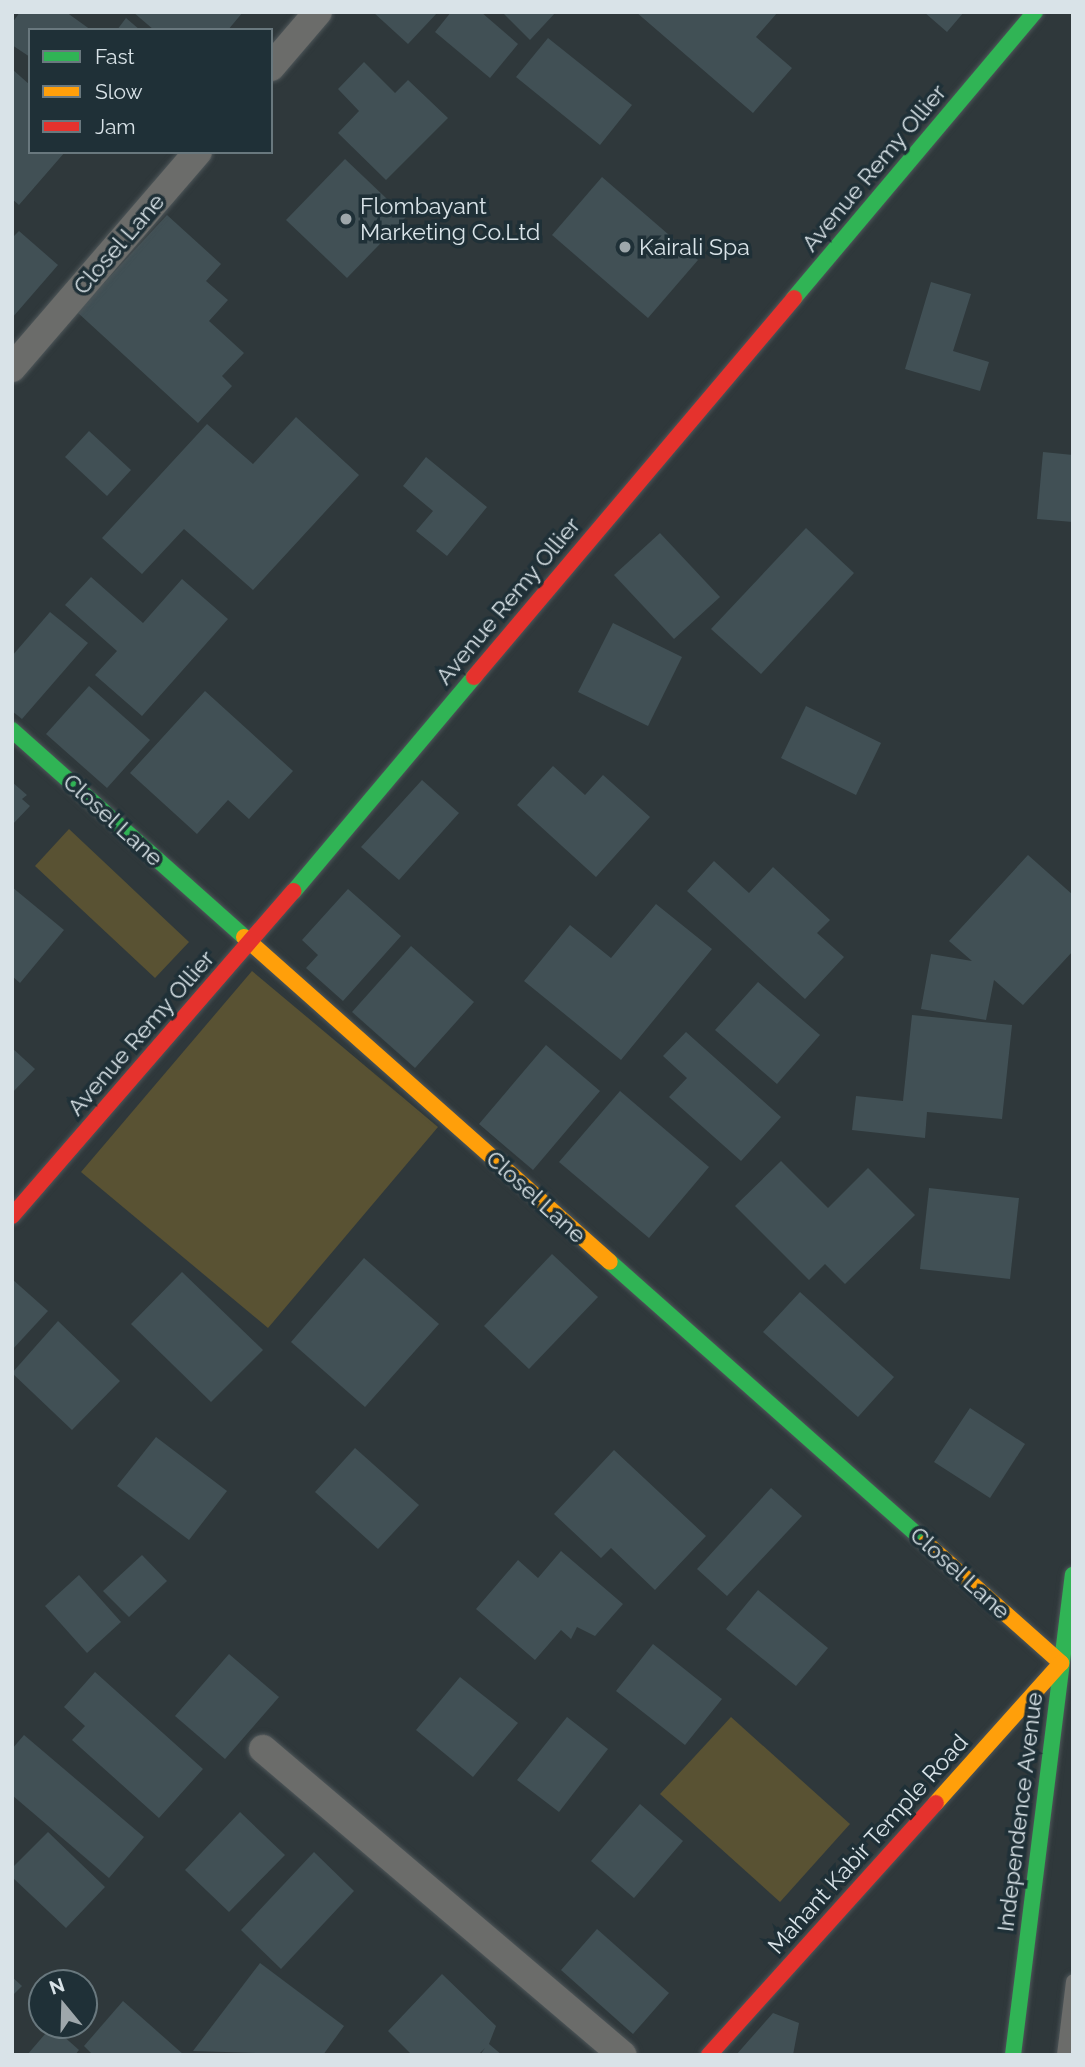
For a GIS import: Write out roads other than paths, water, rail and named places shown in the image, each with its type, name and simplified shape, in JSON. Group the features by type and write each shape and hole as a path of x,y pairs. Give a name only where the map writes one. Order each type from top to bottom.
{"street":[{"path":"273,65 318,12"},
{"name":"Avenue Remy Ollier","path":"12,1216 250,943 1035,12"},
{"name":"Closel Lane","path":"12,368 196,154"},
{"name":"Closel Lane","path":"12,730 1061,1663"},
{"name":"Independence Avenue","path":"1013,2055 1073,1576"},
{"name":"Mahant Kabir Temple Road","path":"709,2055 1061,1663"},
{"path":"263,1749 622,2055"}],"lane":[{"path":"1064,2055 1073,1982"}],"place":[{"name":"Flombayant Marketing Co.Ltd","path":"346,219"},
{"name":"Kairali Spa","path":"625,247"}]}
